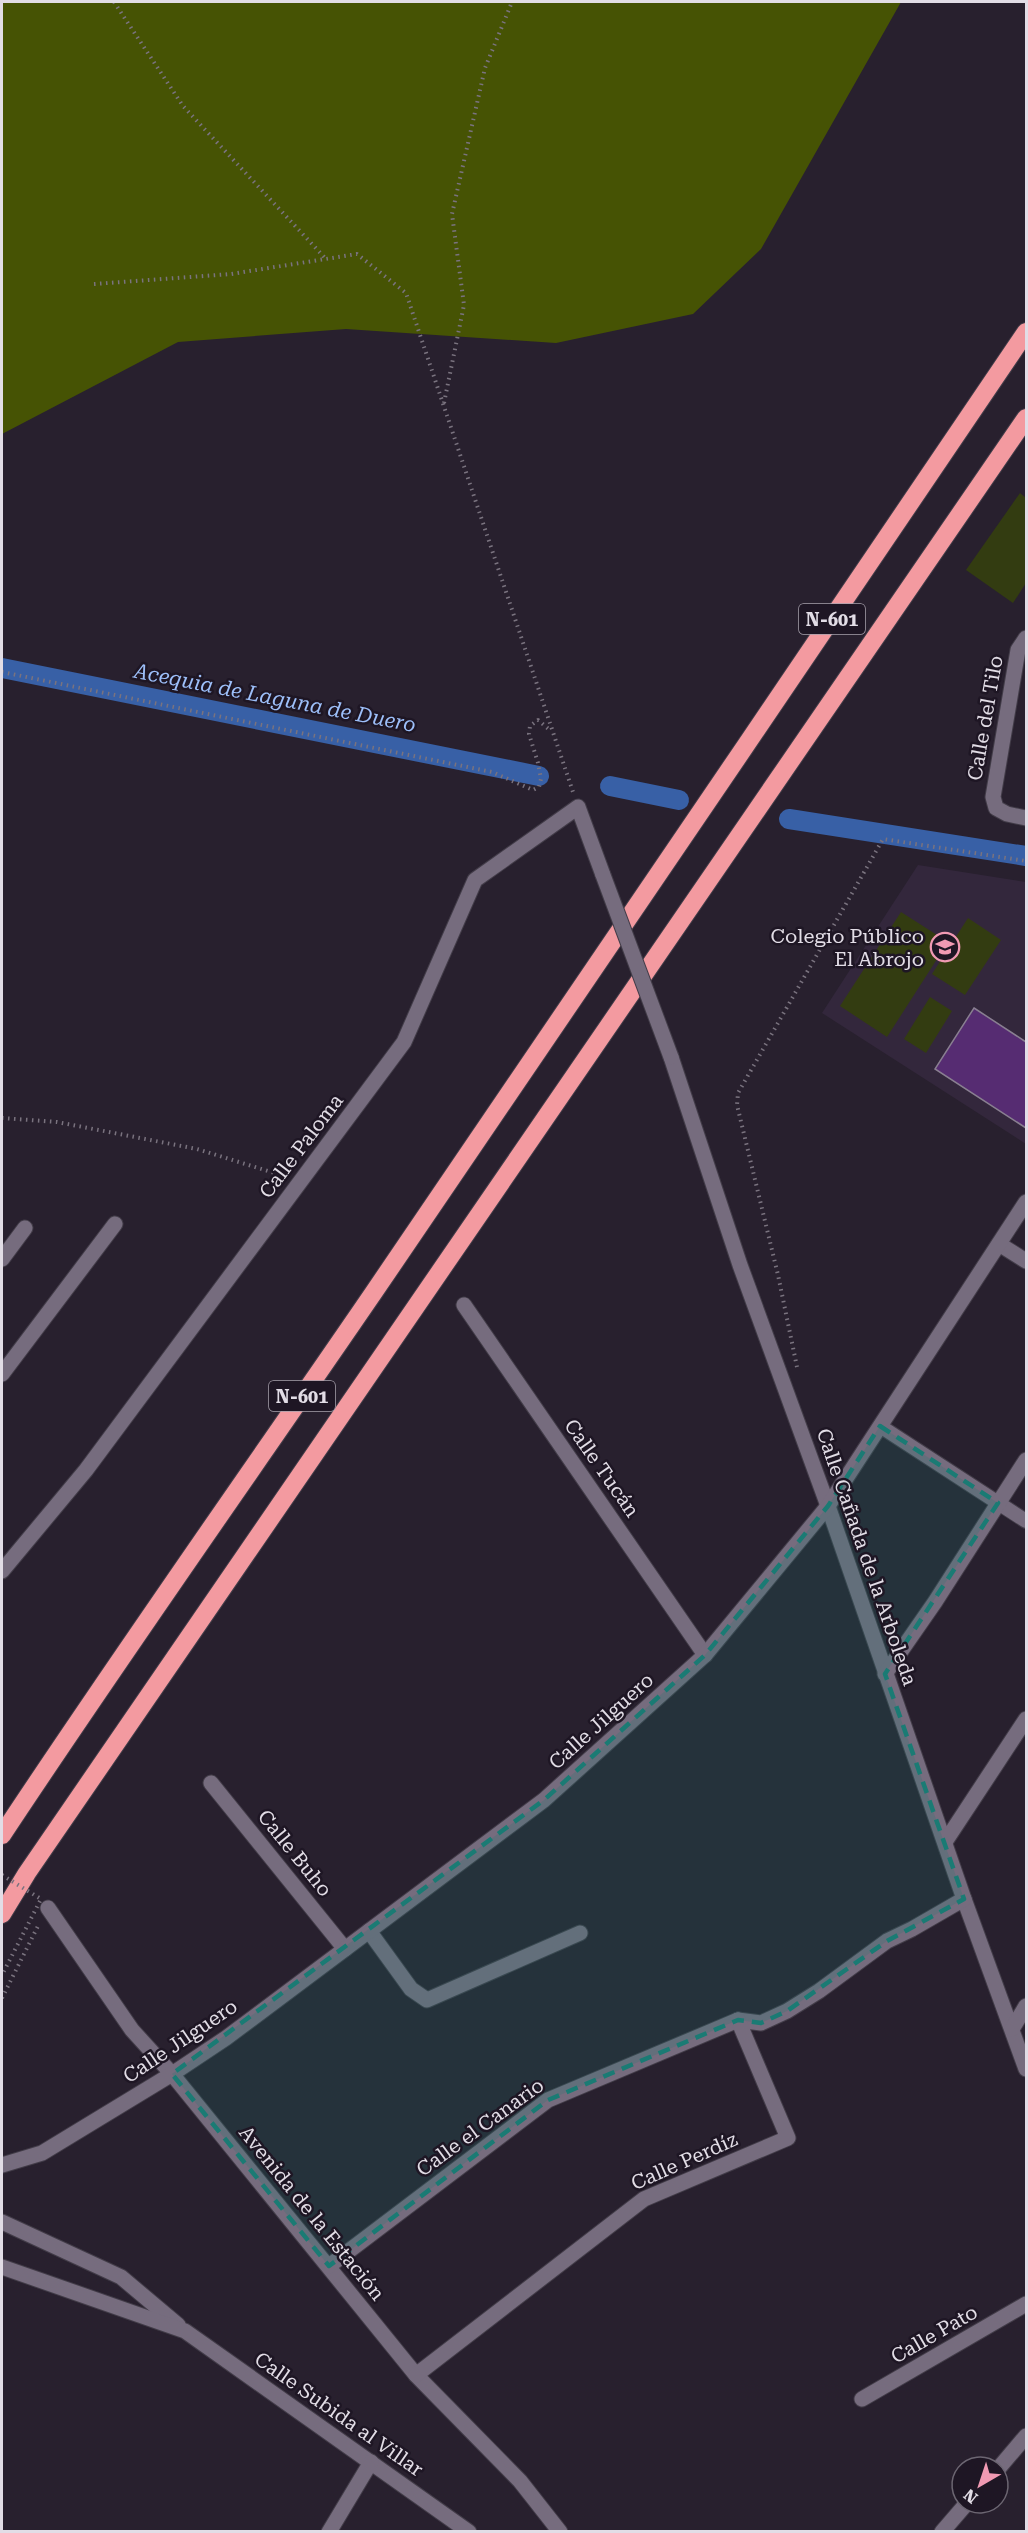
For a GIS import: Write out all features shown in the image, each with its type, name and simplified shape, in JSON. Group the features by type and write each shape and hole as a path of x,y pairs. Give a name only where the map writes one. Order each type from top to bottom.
{"highway":[{"name":"N-601","path":"2,1835 187,1560 328,1359 603,957 1026,332"},
{"name":"N-601","path":"2,1914 27,1873 1026,418"}],"street":[{"name":"Calle del Tilo","path":"1026,638 1018,651 993,797 996,808 1007,814 1026,818"},
{"name":"Calle Cañada de la Arboleda","path":"578,807 671,1057 740,1265 828,1506 885,1674 1026,2070"},
{"name":"Calle Paloma","path":"2,1571 86,1470 404,1042 475,880 578,807"},
{"name":"Calle Jilguero","path":"2,2165 42,2153 172,2074 226,2038 544,1800 705,1655 828,1506 1026,1202"},
{"path":"2,1374 115,1224"},
{"path":"2,1259 25,1228"},
{"path":"999,1244 1026,1262"},
{"name":"Calle Tucán","path":"464,1305 705,1655"},
{"path":"880,1426 1026,1521"},
{"path":"885,1674 1026,1460"},
{"path":"945,1842 1026,1719"},
{"name":"Calle Buho","path":"212,1784 345,1949"},
{"path":"738,2020 761,2023 787,2011 819,1991 887,1941 964,1899"},
{"name":"Avenida de la Estación","path":"48,1908 132,2030 172,2074 416,2375 520,2481 560,2532"},
{"path":"369,1931 411,1989 426,2000 580,1933"},
{"path":"1012,2029 1026,2006"},
{"name":"Calle el Canario","path":"329,2266 548,2100 738,2020"},
{"name":"Calle Perdíz","path":"416,2375 644,2199 788,2138 738,2020"},
{"name":"Calle Subida al Villar","path":"2,2222 121,2277 185,2331 469,2532"},
{"name":"Calle Subida al Villar","path":"2,2267 185,2331"},
{"name":"Calle Pato","path":"862,2399 1026,2304"},
{"path":"1010,2455 1026,2436"},
{"path":"329,2532 371,2462"},
{"path":"942,2532 957,2515"}],"path":[{"path":"114,2 183,106 327,259"},
{"path":"444,405 464,305 452,214 485,68 512,2"},
{"path":"94,284 231,274 357,254 406,293 578,807"},
{"path":"2,672 492,772 533,789 539,787 541,779 531,741 530,726 538,720 553,732"},
{"path":"783,1383 796,1379 797,1370 778,1275 737,1105 738,1093 883,839 1026,861"},
{"path":"2,1118 57,1122 197,1149 288,1177 303,1178"},
{"path":"2,1875 41,1899 2,1975"},
{"path":"2,1998 48,1908"}],"highlighted area":[{"path":"880,1426 998,1503 885,1674 964,1899 887,1941 787,2011 761,2023 738,2020 548,2100 329,2266 172,2074 544,1800 705,1655 828,1506"}],"shaded area":[{"name":"Colegio Público El Abrojo","path":"918,865 1026,882 1026,1144 822,1013"}],"green space":[{"path":"2,2 901,2 761,249 693,314 556,343 346,329 178,342 2,434"},
{"path":"1020,493 1026,498 1026,583 1013,603 966,570"},
{"path":"901,912 948,942 887,1037 840,1006"},
{"path":"968,918 1001,940 965,995 932,974"},
{"path":"930,997 952,1011 926,1053 904,1039"}],"building":[{"path":"974,1008 1026,1042 1026,1128 935,1069"}],"waterway":[{"name":"Acequia de Laguna de Duero","path":"2,668 539,776"},
{"name":"Acequia de Laguna de Duero","path":"610,786 679,800"},
{"name":"Acequia de Laguna de Duero","path":"789,819 1026,856"}],"place":[{"name":"Colegio Público El Abrojo","path":"945,947"}]}
